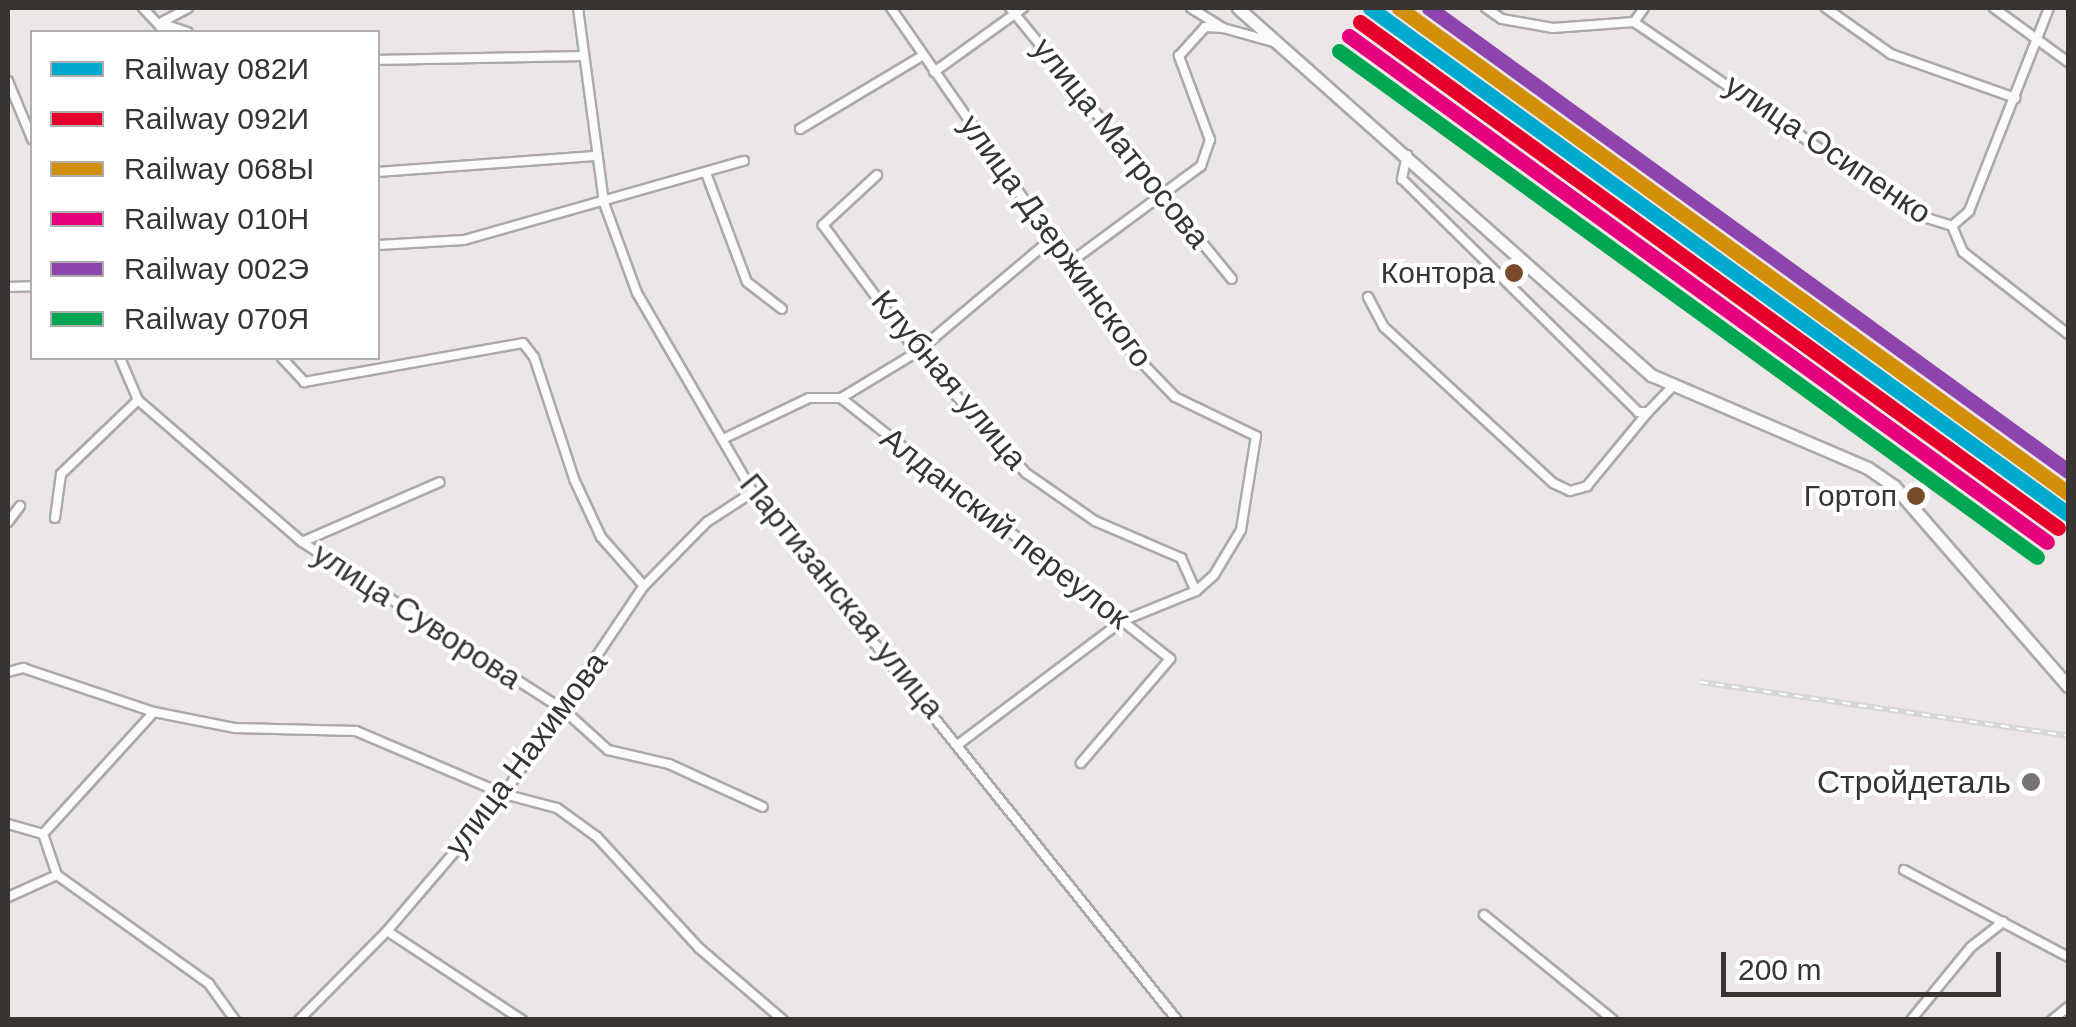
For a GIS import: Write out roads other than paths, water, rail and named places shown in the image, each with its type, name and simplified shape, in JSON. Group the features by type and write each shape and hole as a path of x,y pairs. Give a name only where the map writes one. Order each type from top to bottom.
{"main road":[{"path":"1238,8 1651,374 1868,468 1894,486 2068,686"}],"street":[{"path":"143,8 163,28 188,8"},
{"name":"Партизанская улица","path":"578,8 580,56 604,203 637,294 753,492 960,743 1177,1020"},
{"name":"улица Дзержинского","path":"892,8 1125,345 1176,397 1256,436 1241,530 1214,575 1196,590"},
{"path":"1191,8 1223,28"},
{"path":"1486,8 1502,19 1553,28 1634,22 1644,8"},
{"path":"1826,8 1891,54 2015,98"},
{"path":"1994,8 2068,62"},
{"path":"1952,226 1969,211 2048,8"},
{"path":"934,72 1016,9"},
{"name":"улица Матросова","path":"1016,9 1232,279"},
{"name":"улица Осипенко","path":"1634,22 1917,215 1952,226 1963,252 2068,334"},
{"path":"1068,264 1201,166 1210,140 1179,56 1205,28 1223,28 1278,43"},
{"path":"380,60 580,56"},
{"path":"800,129 922,56"},
{"path":"8,81 30,134"},
{"path":"1407,154 1402,178 1638,412 1648,412"},
{"path":"380,172 597,156"},
{"path":"380,246 464,240 744,161"},
{"path":"706,172 747,282 782,309"},
{"name":"Клубная улица","path":"877,175 822,225 918,352 1026,474 1095,521 1181,558 1196,590"},
{"path":"723,439 808,398 841,398 918,352 1050,239"},
{"path":"1368,297 1384,327 1553,483 1570,491 1587,486 1674,385"},
{"path":"284,360 304,382 523,343 534,357 574,479 601,537 644,586"},
{"name":"улица Суворова","path":"121,360 138,400 302,542 566,711 608,750 669,764 762,807"},
{"name":"Алданский переулок","path":"841,398 1170,659 1081,763"},
{"path":"54,518 62,474 138,400"},
{"path":"302,542 440,482"},
{"name":"улица Нахимова","path":"299,1020 387,930 504,794 566,711 644,586 707,522 753,492"},
{"path":"8,522 20,506"},
{"path":"960,743 1122,621 1196,590"},
{"path":"8,672 22,668 154,712 235,728 356,731 504,794 556,808 597,836 699,948 783,1020"},
{"path":"43,834 154,712"},
{"path":"8,824 43,834"},
{"path":"43,834 58,875 209,984 235,1020"},
{"path":"1904,870 2068,957"},
{"path":"8,897 58,875"},
{"path":"1484,915 1614,1020"},
{"path":"1912,1020 1971,947 2003,922"},
{"path":"387,930 522,1020"},
{"path":"2052,1020 2068,1007"}],"railway":[{"path":"1405,8 2068,495"},
{"path":"1700,682 2068,736"}],"rail line":[{"name":"082И","path":"1370,8 2068,514"},
{"name":"068Ы","path":"1399,8 2068,493"},
{"name":"002Э","path":"1429,8 2068,471"},
{"name":"092И","path":"1360,22 2058,528"},
{"name":"010Н","path":"1349,36 2047,542"},
{"name":"070Я","path":"1339,51 2037,557"}],"place":[{"name":"Контора","path":"1514,273"},
{"name":"Гортоп","path":"1916,496"},
{"name":"Стройдеталь","path":"2031,782"}]}
